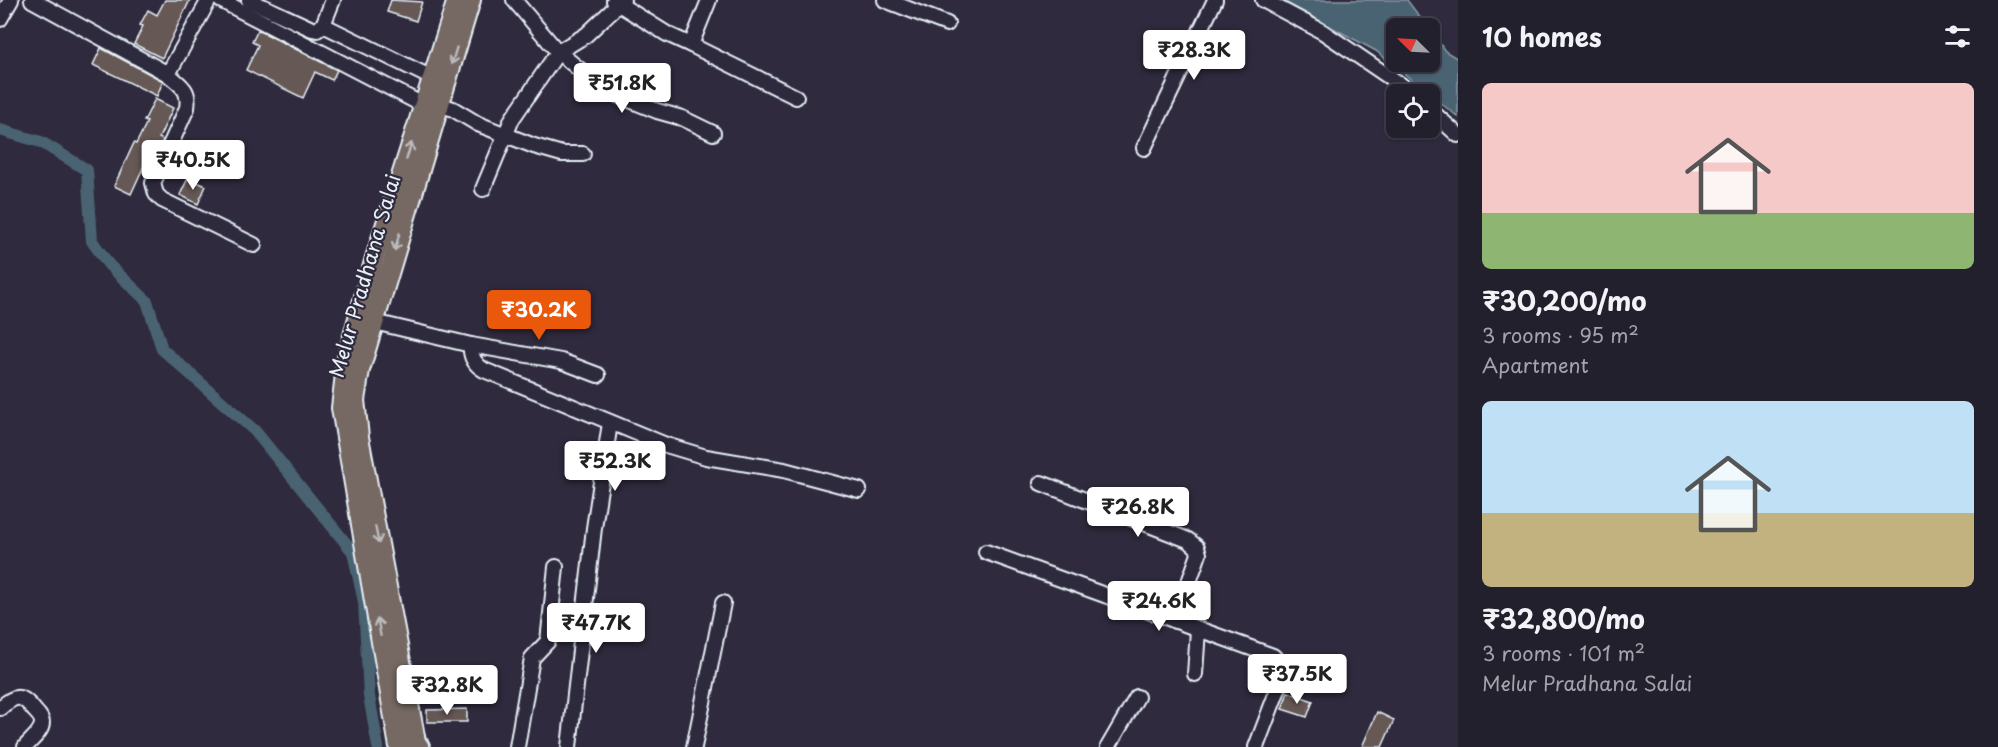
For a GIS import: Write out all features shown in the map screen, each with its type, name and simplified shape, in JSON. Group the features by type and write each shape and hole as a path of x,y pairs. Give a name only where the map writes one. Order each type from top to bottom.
{"main road":[{"name":"Melur Pradhana Salai","path":"413,747 355,400 360,370 431,105 432,78 456,0"},
{"name":"Melur Pradhana Salai","path":"413,747 341,408 347,357 375,258 471,0"}],"street":[{"path":"0,19 11,0"},
{"path":"32,0 168,74 186,90 187,108 153,183 156,194 162,200 254,245"},
{"path":"168,74 209,0"},
{"path":"220,0 431,105 453,109 478,124 534,146 562,154 583,154"},
{"path":"249,0 317,30 323,25 333,0"},
{"path":"514,0 558,52 605,90 657,111 682,118 713,133"},
{"path":"692,45 709,0"},
{"path":"885,0 946,24"},
{"path":"1144,148 1215,0"},
{"path":"1263,0 1323,32 1400,84"},
{"path":"483,189 512,119 558,52 586,35 618,2 667,34 796,97"},
{"path":"323,25 432,78"},
{"path":"1440,119 1458,135"},
{"path":"374,322 471,345 561,361 598,375"},
{"path":"471,345 470,354 484,370 666,445 706,458 784,470 859,490"},
{"path":"570,747 594,528 610,423"},
{"path":"1041,483 1188,540 1197,547 1199,554 1174,621"},
{"path":"986,552 1273,656 1279,661 1283,676 1256,747"},
{"path":"517,747 532,658 548,641 556,567"},
{"path":"694,747 723,603"},
{"path":"1195,674 1198,630"},
{"path":"0,708 15,697 22,697 41,717 40,730 25,747"},
{"path":"1108,747 1137,697"}],"water":[{"path":"1281,0 1407,0 1420,18 1386,18 1386,59 1376,51"},
{"path":"1440,44 1445,51 1458,59 1458,117 1440,103 1440,84 1417,84 1402,72 1440,72"}],"building":[{"path":"165,0 190,0 162,58 134,44 148,10 157,15"},
{"path":"391,0 422,2 416,21 387,12"},
{"path":"258,30 337,70 332,80 315,72 303,98 246,70 258,45 252,42"},
{"path":"101,48 163,81 157,96 93,65"},
{"path":"155,99 173,108 159,138 163,140 155,157 149,155 131,194 114,186 134,143 136,144 147,122 144,121"},
{"path":"179,148 196,156 187,173 171,165"},
{"path":"188,178 206,186 198,204 180,195"},
{"path":"1288,692 1313,701 1307,717 1282,709"},
{"path":"467,709 467,722 427,722 427,710"},
{"path":"1377,712 1394,720 1382,747 1362,747"}],"waterway":[{"path":"0,130 41,142 87,170 92,241 109,265 147,301 162,349 255,431 353,552 364,602 369,696 378,747"}]}
